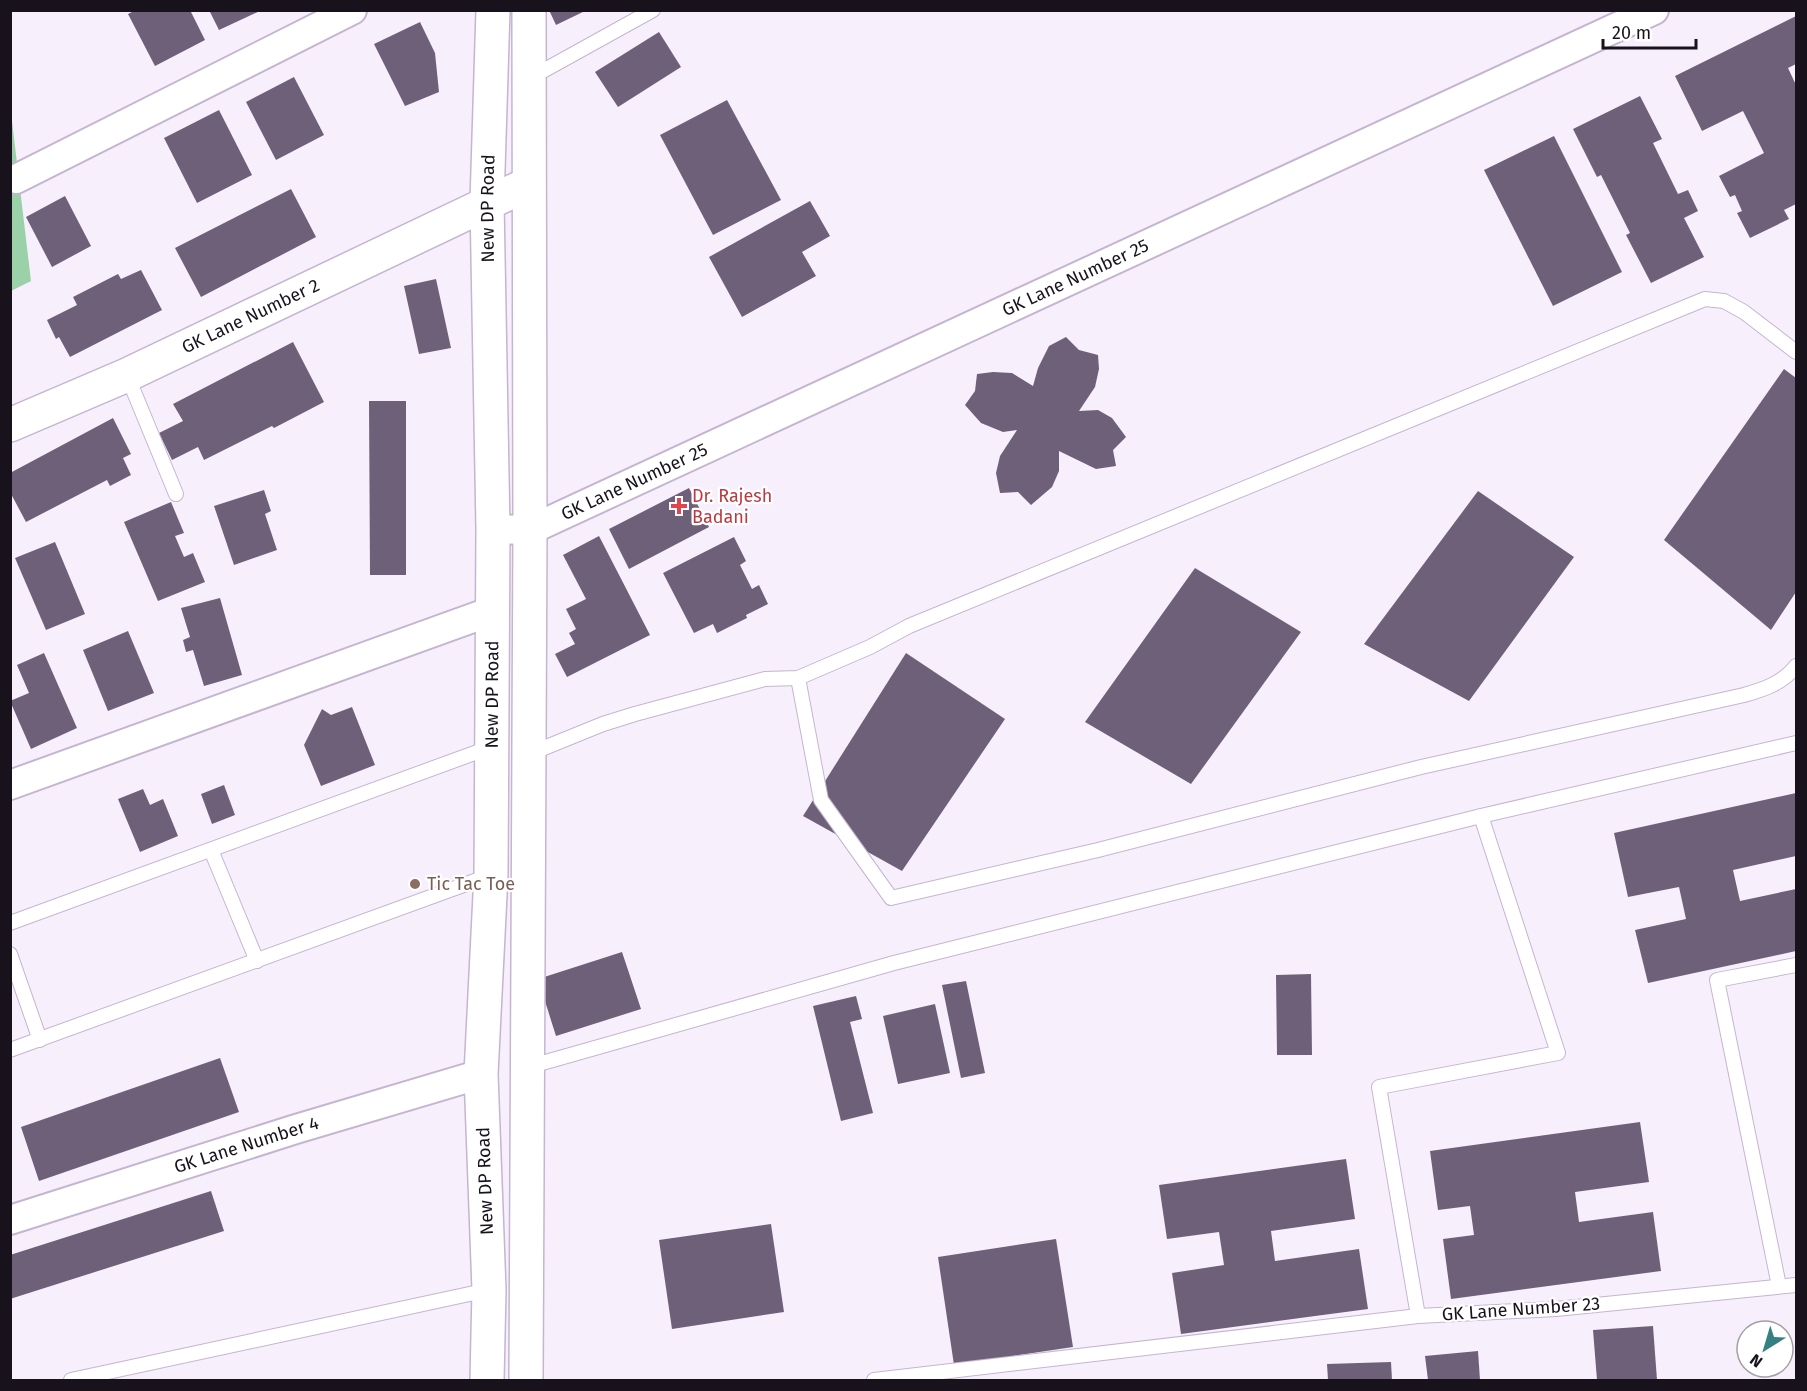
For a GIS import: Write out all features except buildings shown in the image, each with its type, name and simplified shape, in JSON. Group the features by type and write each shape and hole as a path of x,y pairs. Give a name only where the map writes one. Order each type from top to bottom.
{"main road":[{"name":"New DP Road","path":"487,1380 489,1290 481,1074 491,875 493,528 487,202 493,10"},
{"name":"New DP Road","path":"526,1380 530,530 529,10"},
{"name":"GK Lane Number 2","path":"10,425 127,375 528,184"},
{"path":"492,611 529,612"}],"street":[{"path":"16,180 352,10"},
{"name":"GK Lane Number 25","path":"493,528 530,530 1654,10"},
{"path":"10,785 492,611"},
{"name":"GK Lane Number 4","path":"10,1220 296,1129 481,1074"}],"lane":[{"path":"530,78 653,10"},
{"path":"529,754 603,724 635,714 765,679 798,678 870,647 909,626 1705,299 1724,301 1744,312 1797,352"},
{"path":"127,375 176,494"},
{"path":"798,678 821,800 891,898 1098,850 1421,767 1744,695 1770,688 1789,675 1797,666"},
{"path":"528,1066 894,963 1481,816 1797,743"},
{"path":"10,923 492,747"},
{"path":"1418,1316 1379,1087 1558,1053 1481,816"},
{"path":"211,850 257,961"},
{"path":"10,1050 491,875"},
{"path":"10,954 40,1040"},
{"path":"1779,1286 1718,980 1797,965"},
{"name":"GK Lane Number 23","path":"874,1380 1418,1316 1556,1309 1797,1285"},
{"path":"71,1380 489,1290"}],"green space":[{"path":"10,104 31,281 11,291 10,291"}],"place":[{"name":"Dr. Rajesh Badani","path":"679,506"},
{"name":"Tic Tac Toe","path":"415,884"}]}
